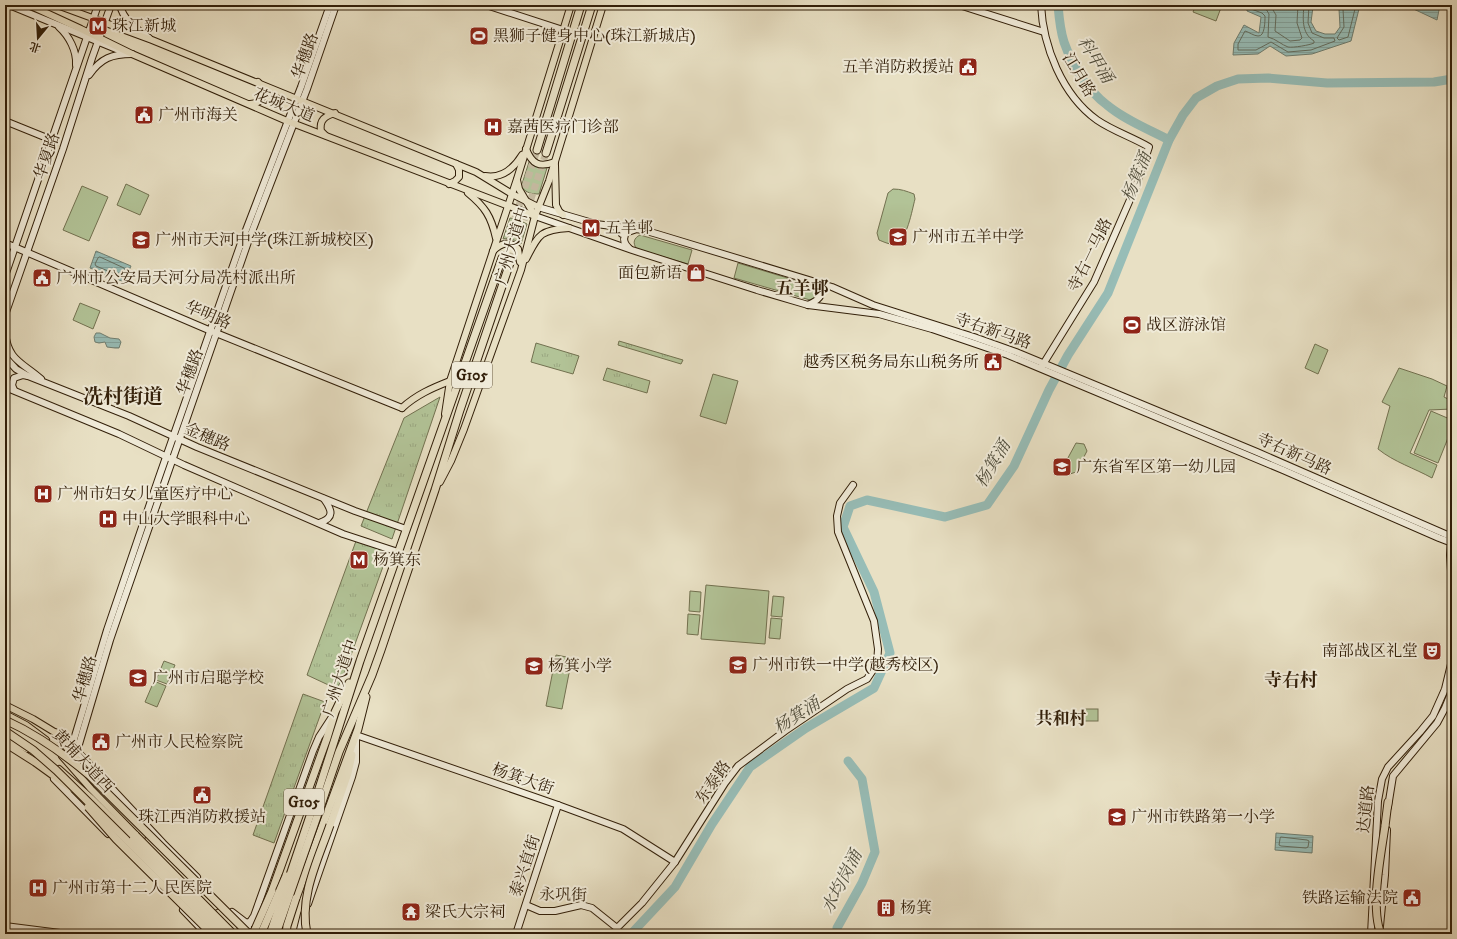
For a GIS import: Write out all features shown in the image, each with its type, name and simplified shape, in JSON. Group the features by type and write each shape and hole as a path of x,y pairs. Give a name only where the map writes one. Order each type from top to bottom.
{"highway":[{"path":"537,150 582,5"},
{"path":"546,153 592,5"},
{"name":"广州大道中","path":"276,934 317,805 360,661 502,258"},
{"name":"广州大道中","path":"270,934 301,841 372,675 511,260"},
{"name":"G105","path":"264,909 327,738 335,712 360,661"},
{"path":"307,934 304,917 306,894 348,773 356,735 372,675"},
{"path":"5,720 47,743 89,775 247,930"},
{"path":"5,731 46,761 221,934"},
{"path":"56,733 101,789 215,906 247,930"},
{"path":"286,934 296,898 356,735"},
{"path":"5,743 47,770 80,797 215,934"},
{"path":"77,792 105,827 212,934"},
{"path":"1381,934 1377,920 1376,903 1388,802"},
{"path":"262,934 301,841"},
{"path":"166,884 176,886 181,884 183,878 181,871"},
{"path":"264,909 267,914 274,918 282,921 289,920"},
{"path":"253,934 264,909"}],"main road":[{"name":"花城大道","path":"29,5 99,40 290,122 535,216"},
{"name":"花城大道","path":"60,5 258,82 476,172 512,194"},
{"name":"广州大道中","path":"441,432 450,381 496,238 512,194 571,5"},
{"name":"广州大道中","path":"435,490 460,440 521,270 535,216 555,162 603,5"},
{"path":"248,104 256,103 262,99 264,93 258,82"},
{"path":"326,136 321,131 320,125 322,119 335,114"},
{"path":"526,149 529,158 535,163 544,165 555,162 556,205 563,215"},
{"path":"476,172 490,177 503,174 514,166 526,149"},
{"path":"449,184 459,177 459,170 456,164"},
{"path":"517,178 519,188 535,216"},
{"path":"466,190 483,206 490,216 496,238"},
{"path":"512,194 529,216 532,227"},
{"name":"寺右新马路","path":"512,194 538,207"},
{"path":"521,270 540,234 551,230 569,228"},
{"path":"492,252 497,247 505,243 515,246 520,252 521,270"},
{"path":"402,408 417,396 450,381"},
{"path":"5,705 56,733"},
{"name":"黄埔大道西","path":"5,714 26,725 46,739 135,837"},
{"name":"黄埔大道西","path":"5,739 33,752 54,766 135,837"},
{"path":"135,837 227,934"},
{"path":"135,837 234,934"}],"street":[{"path":"9,5 54,24 88,35"},
{"name":"华夏路","path":"5,276 98,5"},
{"name":"华夏路","path":"5,326 5,314 63,149 104,22 111,5"},
{"path":"120,5 131,24 152,40"},
{"name":"华穗路","path":"300,99 330,5"},
{"name":"华穗路","path":"75,748 169,458 214,332 241,243 300,99 336,5"},
{"path":"486,5 563,30"},
{"path":"959,5 1044,32"},
{"name":"江月路","path":"1041,5 1044,32 1054,62 1063,79 1082,107 1098,120 1149,147"},
{"path":"54,24 65,33 72,48 76,58 75,73 80,73 86,78 103,60 120,55 132,54"},
{"path":"5,121 52,140"},
{"name":"寺右一马路","path":"1044,366 1094,282 1136,186 1149,147"},
{"name":"寺右新马路","path":"538,207 596,224 644,230 812,281 873,305 974,337 1257,452 1452,540"},
{"name":"寺右新马路","path":"535,216 632,250 740,285 808,305 868,312 895,318 1044,366"},
{"path":"632,250 624,244 625,234 622,234 632,230 644,230"},
{"name":"华明路","path":"5,243 214,332 402,408"},
{"path":"808,305 817,301 821,294 820,289 812,281"},
{"path":"5,332 8,346 18,362 45,383"},
{"name":"金穗路","path":"5,357 16,369 28,376 129,416 177,438 324,498 406,529"},
{"path":"5,361 5,368"},
{"path":"14,390 12,385 14,378 28,376"},
{"path":"5,387 119,434 169,458 352,538 398,552"},
{"name":"东泰路","path":"617,928 642,903 675,862 725,783 738,766 785,731 847,689 867,679 877,664 878,649 874,621 838,532 840,503 853,485"},
{"path":"319,523 328,519 331,512 324,498"},
{"path":"1452,540 1450,555 1452,587"},
{"name":"达道路","path":"1371,934 1378,801 1382,779 1388,767 1433,716 1445,689 1452,660"},
{"name":"达道路","path":"1381,934 1388,802 1393,776 1437,723 1452,691"},
{"path":"247,930 254,916 270,873 313,751 335,712"},
{"path":"56,733 75,748 163,843 233,914 245,922 247,930"},
{"path":"299,934 306,908 352,777 356,762 356,735"},
{"name":"杨箕大街","path":"356,735 623,829 675,862"},
{"path":"47,770 83,809 206,934"},
{"name":"泰兴直街","path":"516,934 558,805"},
{"name":"永巩街","path":"526,905 540,911 555,911 581,905 592,908 617,928"},
{"path":"234,934 259,924 274,927 286,934"},
{"path":"5,926 68,934"}],"green space":[{"path":"1196,5 1222,5 1216,21 1193,12"},
{"path":"529,162 540,167 547,168 539,194 529,193 521,187"},
{"path":"126,184 149,195 140,215 117,205"},
{"path":"82,186 108,197 89,241 63,230"},
{"path":"893,189 914,194 915,199 906,231 899,242 895,244 879,240 877,233 888,193"},
{"path":"510,218 517,219 527,224 521,244 512,239 503,239"},
{"path":"640,235 692,250 688,264 637,249 634,241"},
{"path":"738,263 814,286 818,293 815,299 810,300 734,278"},
{"path":"80,303 100,311 93,329 73,320"},
{"path":"619,341 683,360 681,364 618,345"},
{"path":"536,343 579,356 573,374 531,362"},
{"path":"1315,344 1328,350 1318,374 1305,368"},
{"path":"607,368 650,381 647,393 603,380"},
{"path":"1399,368 1432,379 1447,386 1444,397 1452,401 1452,409 1429,410 1410,453 1437,465 1432,478 1397,461 1378,449 1390,406 1382,402"},
{"path":"713,374 738,381 726,424 700,416"},
{"path":"440,397 392,539 361,526 404,418"},
{"path":"1431,411 1452,420 1452,428 1438,463 1414,453"},
{"path":"1076,443 1084,444 1087,451 1076,472 1070,474 1065,471 1063,467"},
{"path":"356,541 389,550 346,669 337,689 307,675"},
{"path":"706,585 769,591 765,644 701,639"},
{"path":"690,591 701,592 700,612 689,611"},
{"path":"773,596 784,597 782,617 771,616"},
{"path":"688,614 700,615 698,635 687,634"},
{"path":"771,618 782,619 780,639 769,638"},
{"path":"556,655 572,658 562,709 546,706"},
{"path":"164,661 175,665 167,684 156,680"},
{"path":"154,681 166,686 157,707 145,702"},
{"path":"303,694 325,702 274,843 253,835"},
{"path":"1081,709 1098,709 1098,721 1081,721"}],"water":[{"path":"1247,5 1316,5 1313,7 1311,22 1316,31 1325,34 1335,34 1340,27 1339,9 1332,5 1360,5 1351,41 1312,54 1286,56 1270,46 1258,54 1233,55 1234,43 1244,25 1259,33 1261,17 1247,11"},
{"path":"1405,5 1440,5 1437,20"},
{"path":"96,251 131,266 124,282 90,268"},
{"path":"96,333 100,333 110,338 119,339 121,342 119,348 107,347 105,342 95,342 94,337"},
{"path":"1276,833 1313,836 1312,853 1275,850"}],"waterway":[{"name":"科甲涌","path":"1058,5 1064,42 1071,59 1087,85 1100,99 1114,110 1129,120 1169,140"},
{"name":"杨箕涌","path":"631,934 675,887 712,824 750,767 806,728 874,688 890,653 874,592 843,527 850,506 867,500 945,517 987,505 1014,466 1049,390 1068,355 1108,293 1169,140 1183,115 1196,98 1217,86 1238,79 1268,78 1327,83 1434,82 1452,79"},
{"name":"水均岗涌","path":"837,928 862,883 875,852 862,779 848,761"}],"tunnel":[{"path":"502,258 537,150"},
{"path":"511,260 546,153"}],"place":[{"name":"珠江新城","path":"98,26"},
{"name":"黑狮子健身中心(珠江新城店)","path":"479,36"},
{"name":"五羊消防救援站","path":"968,67"},
{"name":"广州市海关","path":"144,115"},
{"name":"嘉茜医疗门诊部","path":"493,127"},
{"name":"五羊邨","path":"591,228"},
{"name":"广州市五羊中学","path":"898,237"},
{"name":"广州市天河中学(珠江新城校区)","path":"141,240"},
{"name":"面包新语","path":"696,273"},
{"name":"广州市公安局天河分局冼村派出所","path":"42,278"},
{"name":"战区游泳馆","path":"1132,325"},
{"name":"越秀区税务局东山税务所","path":"993,362"},
{"name":"广东省军区第一幼儿园","path":"1062,467"},
{"name":"广州市妇女儿童医疗中心","path":"43,494"},
{"name":"中山大学眼科中心","path":"108,519"},
{"name":"杨箕东","path":"359,560"},
{"name":"南部战区礼堂","path":"1432,651"},
{"name":"广州市铁一中学(越秀校区)","path":"738,665"},
{"name":"杨箕小学","path":"534,666"},
{"name":"广州市启聪学校","path":"138,678"},
{"name":"广州市人民检察院","path":"101,742"},
{"name":"珠江西消防救援站","path":"202,795"},
{"name":"广州市铁路第一小学","path":"1117,817"},
{"name":"广州市第十二人民医院","path":"38,888"},
{"name":"铁路运输法院","path":"1412,898"},
{"name":"杨箕","path":"886,908"},
{"name":"梁氏大宗祠","path":"411,912"}],"district":[{"name":"五羊邨","path":"802,289"},
{"name":"冼村街道","path":"123,397"},
{"name":"寺右村","path":"1291,681"},
{"name":"共和村","path":"1061,719"}]}
